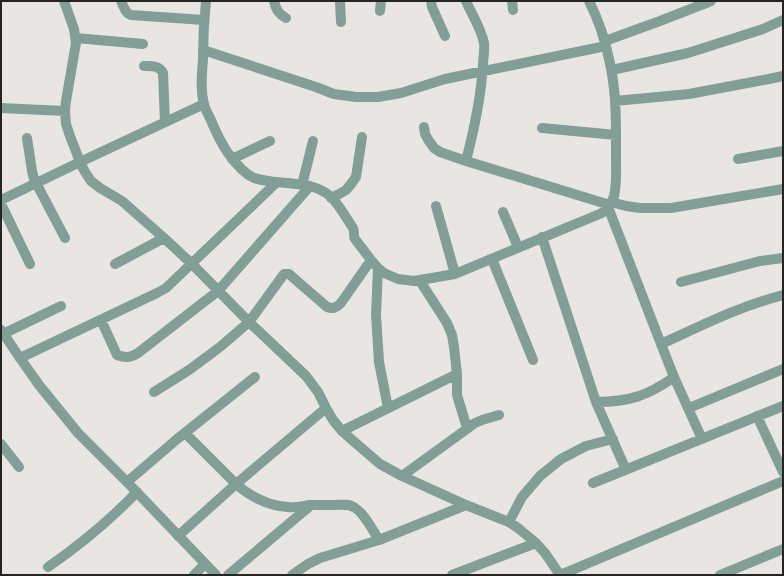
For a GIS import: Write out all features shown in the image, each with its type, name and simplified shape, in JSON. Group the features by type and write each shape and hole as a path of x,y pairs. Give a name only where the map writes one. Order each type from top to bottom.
{"street":[{"path":"64,1 76,38 66,101 66,124 80,162 91,181 122,201 192,264 249,322 306,376 318,392 333,420 351,439 380,464 402,476 466,505 509,522 536,543 560,575 783,481"},
{"path":"121,1 125,10 131,15 204,20"},
{"path":"206,1 201,88 204,104 221,143 232,158 242,171 260,180 306,186 324,192 332,198 353,228 355,239 374,264 384,273 398,279 414,281 455,274 602,213 609,205 614,196 616,187 615,101 612,70 606,44 599,23 589,1"},
{"path":"274,1 275,8 286,18"},
{"path":"340,1 341,22"},
{"path":"431,1 432,7 445,36"},
{"path":"466,1 478,23 484,45 483,72 479,102 466,161"},
{"path":"203,50 334,94 356,97 378,97 401,93 445,79 483,72 606,44 711,1"},
{"path":"612,70 688,53 763,29 783,20"},
{"path":"76,38 143,44"},
{"path":"144,66 159,68 163,73 165,122"},
{"path":"615,101 689,94 783,76"},
{"path":"1,200 204,104"},
{"path":"1,108 65,111"},
{"path":"424,127 425,134 429,141 434,148 440,152 609,205 640,208 671,208 783,189"},
{"path":"542,128 616,135"},
{"path":"332,198 346,190 356,177 362,137"},
{"path":"27,138 32,171 36,183 65,238"},
{"path":"232,158 270,141"},
{"path":"101,320 117,355 124,358 138,353 218,291 306,186 313,141"},
{"path":"738,159 783,151"},
{"path":"20,358 166,288 277,182"},
{"path":"1,204 30,264"},
{"path":"609,205 674,377 702,439"},
{"path":"436,206 455,274"},
{"path":"503,212 518,248"},
{"path":"542,237 596,402 626,470"},
{"path":"115,264 164,238"},
{"path":"681,282 760,261 783,258"},
{"path":"492,259 533,360"},
{"path":"154,392 189,370 220,347 249,322 284,274 289,274 327,307 332,308 337,307 341,303 374,264"},
{"path":"374,264 379,362 388,408"},
{"path":"420,280 447,323 452,335 457,374 457,395 467,428"},
{"path":"661,344 750,305 783,295"},
{"path":"61,306 3,336 39,385 78,433 128,482 216,575"},
{"path":"688,408 783,369"},
{"path":"342,430 457,374"},
{"path":"128,482 185,433 255,377"},
{"path":"596,402 613,402 630,399 660,387 674,377"},
{"path":"594,483 783,406"},
{"path":"178,536 236,484 326,408"},
{"path":"402,476 467,428 482,420 499,415"},
{"path":"757,416 783,472"},
{"path":"185,433 236,484 254,498 276,506 299,507 311,505 348,505 355,507 379,540"},
{"path":"509,522 522,498 540,476 561,459 586,446 613,439"},
{"path":"1,444 20,467"},
{"path":"48,567 71,551 124,506 137,492"},
{"path":"228,575 311,505"},
{"path":"292,575 320,558 379,540 466,505"},
{"path":"452,575 536,543"},
{"path":"720,575 783,548"},
{"path":"194,575 205,564"}]}
